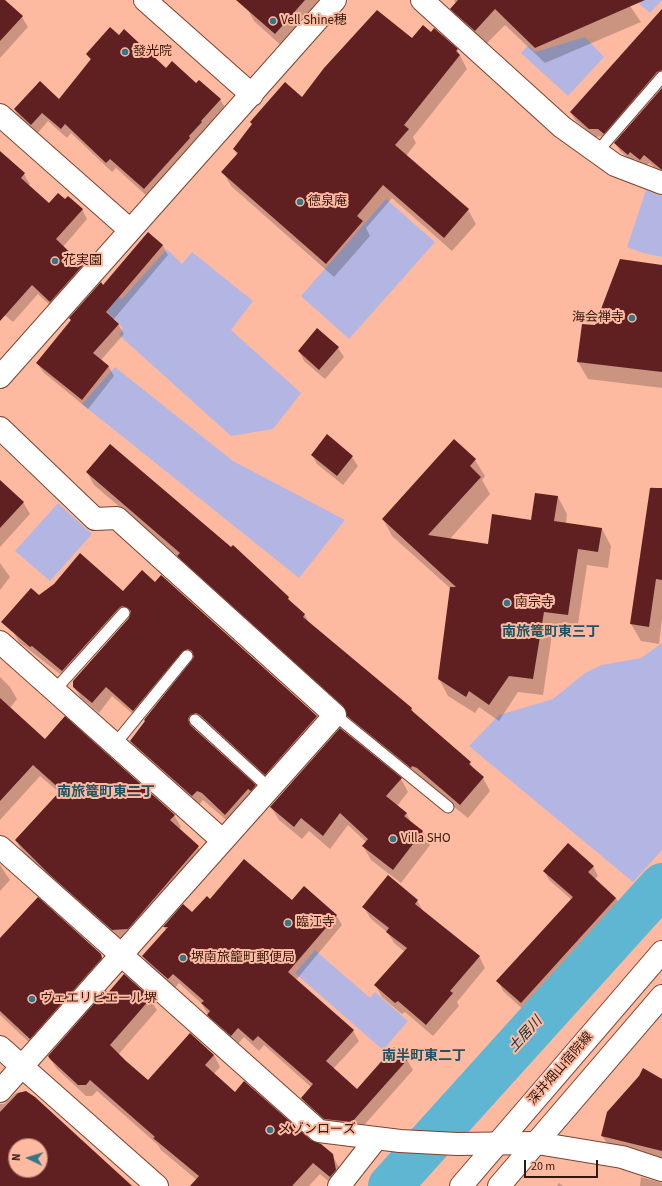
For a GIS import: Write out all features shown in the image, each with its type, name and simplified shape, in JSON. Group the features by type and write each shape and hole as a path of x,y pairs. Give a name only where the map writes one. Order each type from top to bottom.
{"street":[{"path":"144,0 252,95"},
{"path":"0,377 335,0"},
{"path":"422,0 562,126 615,165 662,183"},
{"path":"0,115 130,230"},
{"path":"0,428 95,519 117,518 335,715 121,953 0,1091"},
{"path":"0,642 222,840"},
{"path":"0,847 121,953 319,1131 400,1141 457,1144 537,1143 622,1157 662,1170"},
{"name":"深井畑山宿院線","path":"461,1186 662,952"},
{"path":"500,1186 662,996"},
{"path":"0,1047 157,1186"},
{"path":"339,1186 376,1139"}],"lane":[{"path":"597,152 662,77"},
{"path":"54,690 124,612"},
{"path":"115,744 187,656"},
{"path":"335,715 448,807"},
{"path":"195,720 269,788"}],"shaded area":[{"path":"635,0 662,0 650,13"},
{"path":"585,37 604,57 568,96 521,53 528,45 535,52"},
{"path":"646,190 662,196 662,257 643,253 627,247"},
{"path":"386,199 435,242 349,339 301,296"},
{"path":"167,249 182,264 192,252 253,301 231,330 301,393 273,429 231,436 119,335 123,328 99,303 110,290 122,299"},
{"path":"115,367 233,461 345,520 299,578 82,404"},
{"path":"58,503 92,534 50,581 15,551"},
{"path":"662,643 662,850 633,882 469,746 499,715 553,699 585,673 602,665 641,658"},
{"path":"315,950 370,998 375,992 408,1021 383,1050 295,973"}],"building":[{"path":"0,0 5,0 23,16 0,41"},
{"name":"Vell Shine穂","path":"236,0 305,0 275,34"},
{"path":"458,0 645,0 535,48 495,9 475,31 450,9"},
{"path":"662,9 662,70 657,72 604,134 598,129 589,129 570,112"},
{"path":"377,10 412,38 423,25 431,32 434,28 458,49 456,51 460,55 404,125 409,129 395,145 469,209 444,238 383,185 357,216 363,221 326,264 221,172 238,153 233,149 252,124 250,122 285,82 302,97 324,68"},
{"path":"110,27 119,35 124,29 166,68 172,61 196,83 199,80 221,99 189,136 190,138 144,189 110,159 106,163 65,124 61,129 42,113 31,125 14,109 40,81 59,99 91,59 86,54"},
{"path":"662,88 662,170 644,155 640,160 630,152 628,155 614,143"},
{"path":"0,151 25,173 21,178 49,203 58,193 65,199 68,196 83,209 56,239 83,265 50,302 32,285 0,321"},
{"path":"148,232 163,245 106,312 119,324 93,353 109,366 82,400 36,363 71,320 69,318 101,282 103,285"},
{"path":"620,259 662,265 662,372 577,362 582,324 595,325"},
{"path":"317,328 339,347 319,370 298,351"},
{"path":"327,434 353,456 337,476 311,455"},
{"path":"454,439 476,459 470,466 481,477 428,535 488,544 492,514 531,520 535,493 558,496 554,521 602,528 598,552 578,549 568,615 544,612 533,679 509,676 489,705 469,691 466,697 438,679 450,587 456,587 382,519"},
{"path":"110,444 231,547 233,545 289,597 288,599 305,614 303,617 412,708 411,710 471,762 469,764 484,777 460,805 417,768 412,766 411,768 347,716 343,706 177,556 180,553 86,472"},
{"path":"0,480 24,502 0,528"},
{"path":"650,488 662,488 662,580 656,579 649,627 630,624"},
{"path":"80,553 123,591 142,570 155,582 161,575 317,716 265,775 200,715 196,713 190,715 188,719 190,725 256,785 251,791 248,789 225,815 202,793 197,791 192,796 130,741 145,721 144,720 192,660 194,657 192,651 188,649 182,652 133,711 106,687 92,703 73,687 73,681 129,618 131,611 128,608 122,606 119,608 62,671 32,646 30,647 1,622 31,588 39,595 54,584"},
{"path":"0,698 45,739 65,716 175,815 170,820 199,846 128,929 112,930 49,874 15,840 61,790 33,765 0,801"},
{"path":"340,728 402,778 386,796 407,813 404,816 423,831 393,870 362,846 368,839 340,813 323,836 301,818 294,827 270,807"},
{"path":"568,843 594,866 588,872 616,898 521,1003 496,981 573,897 543,871"},
{"path":"244,859 292,900 304,886 337,915 288,972 354,1030 326,1061 357,1089 394,1047 408,1059 352,1122 324,1119 301,1098 313,1084 258,1036 253,1041 238,1028 231,1036 207,1015 210,1011 201,1003 204,1001 173,974 168,979 142,956 168,927 163,927 183,904 192,912 207,896 210,899"},
{"path":"388,875 418,900 415,904 480,956 450,991 453,993 426,1025 398,1001 395,1003 374,985 407,948 386,932 389,928 362,907"},
{"path":"38,897 101,954 102,958 30,1039 0,1011 0,938"},
{"path":"124,974 151,998 110,1045 126,1061 148,1080 190,1033 214,1055 205,1065 235,1092 244,1081 311,1140 321,1144 333,1154 336,1170 330,1177 313,1163 292,1186 190,1186 199,1176 153,1138 155,1137 90,1080 86,1085 78,1085 50,1059 48,1056 106,990 107,994"},
{"path":"643,1068 662,1079 662,1151 601,1136 607,1112 639,1076"},
{"path":"26,1091 35,1097 132,1186 0,1186 0,1112 18,1093"}],"waterway":[{"name":"土居川","path":"390,1186 662,885"}],"place":[{"name":"Vell Shine穂","path":"273,21"},
{"name":"發光院","path":"125,52"},
{"name":"徳泉庵","path":"300,202"},
{"name":"花実園","path":"55,261"},
{"name":"海会禅寺","path":"632,318"},
{"name":"南宗寺","path":"507,603"},
{"name":"Villa SHO","path":"393,839"},
{"name":"臨江寺","path":"288,923"},
{"name":"堺南旅籠町郵便局","path":"183,958"},
{"name":"ヴェエリピエール堺","path":"32,999"},
{"name":"メゾンローズ","path":"270,1130"}],"district":[{"name":"南旅篭町東三丁","path":"551,633"},
{"name":"南旅篭町東二丁","path":"106,793"},
{"name":"南半町東二丁","path":"424,1057"}]}
